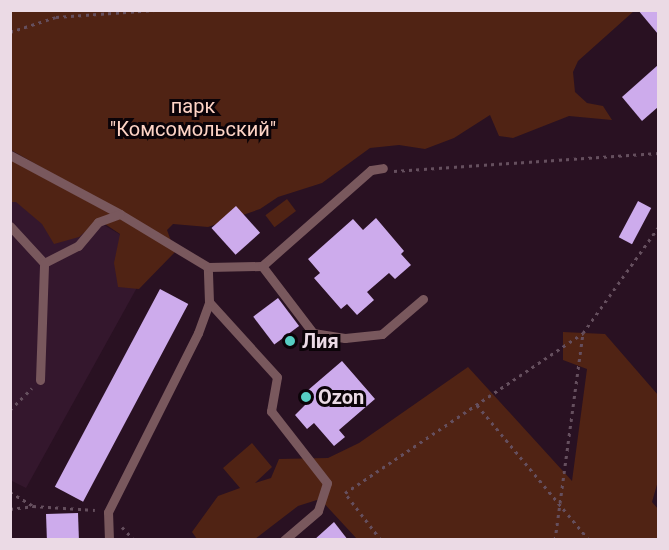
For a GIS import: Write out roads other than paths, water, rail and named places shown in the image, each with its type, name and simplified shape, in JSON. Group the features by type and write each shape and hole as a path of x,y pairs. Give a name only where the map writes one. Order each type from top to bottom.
{"lane":[{"path":"10,155 120,213 208,267 262,266 371,170 383,168"},
{"path":"44,263 78,246 98,222 120,213"},
{"path":"10,226 44,263 40,380"},
{"path":"262,266 313,333 345,338 382,334 423,299"},
{"path":"109,540 108,512 198,333 209,302 208,267"},
{"path":"209,302 277,377 271,411 327,483 318,511 284,540"}],"place":[{"name":"Лия","path":"290,341"},
{"name":"Ozon","path":"306,397"}],"park label":[{"name":"парк \"Комсомольский\"","path":"193,118"}]}
